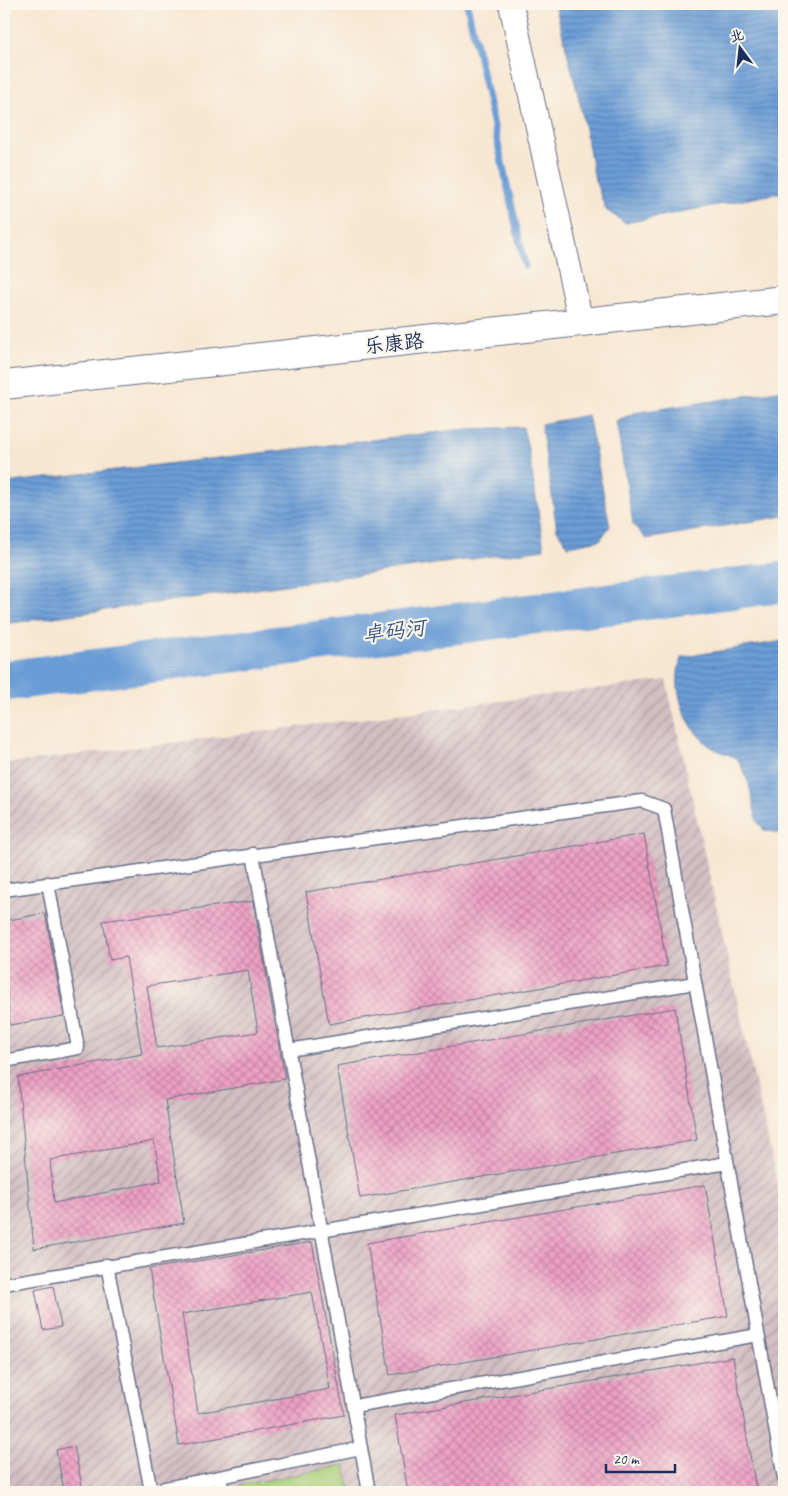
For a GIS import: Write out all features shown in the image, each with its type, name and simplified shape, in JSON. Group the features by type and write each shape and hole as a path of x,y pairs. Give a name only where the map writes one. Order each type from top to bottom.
{"street":[{"path":"511,4 581,323"},
{"name":"乐康路","path":"4,385 784,300"}],"lane":[{"path":"4,890 642,801 664,809 784,1478"},
{"path":"253,854 369,1492"},
{"path":"4,1061 78,1048 48,884"},
{"path":"289,1050 695,983"},
{"path":"4,1284 107,1265 727,1163"},
{"path":"107,1265 148,1492 361,1448"},
{"path":"354,1406 758,1335"},
{"path":"220,1477 223,1492"}],"shaded area":[{"path":"666,680 784,1212 784,1492 4,1492 4,764"}],"green space":[{"path":"345,1465 350,1492 242,1492 241,1485"}],"water":[{"path":"555,4 784,4 784,192 625,223 606,210 595,180 580,103"},
{"path":"784,390 784,516 646,539 633,524 616,421 634,413"},
{"path":"588,415 610,526 600,540 568,546 557,530 541,424"},
{"path":"523,427 529,453 544,549 4,624 4,483 465,429"},
{"path":"784,641 784,834 764,830 757,821 749,784 738,759 718,751 699,736 686,716 681,704 678,680 682,657"}],"building":[{"path":"644,834 667,966 329,1024 306,892"},
{"path":"253,901 285,1079 165,1100 184,1223 34,1249 18,1077 142,1054 126,957 110,960 103,921","holes":["248,970 258,1032 157,1048 147,986","154,1141 161,1181 54,1203 50,1160"]},
{"path":"45,913 64,1016 10,1025 4,956 4,921"},
{"path":"675,1008 697,1140 360,1198 337,1066"},
{"path":"705,1185 728,1316 390,1375 367,1243"},
{"path":"312,1242 344,1415 179,1445 149,1269","holes":["312,1292 330,1389 198,1413 182,1314"]},
{"path":"53,1286 61,1327 43,1330 35,1290"},
{"path":"733,1357 756,1489 738,1492 408,1492 395,1415"},
{"path":"74,1446 82,1486 64,1490 56,1450"}],"waterway":[{"path":"467,4 525,266"},
{"name":"卓码河","path":"4,681 784,582"}]}
